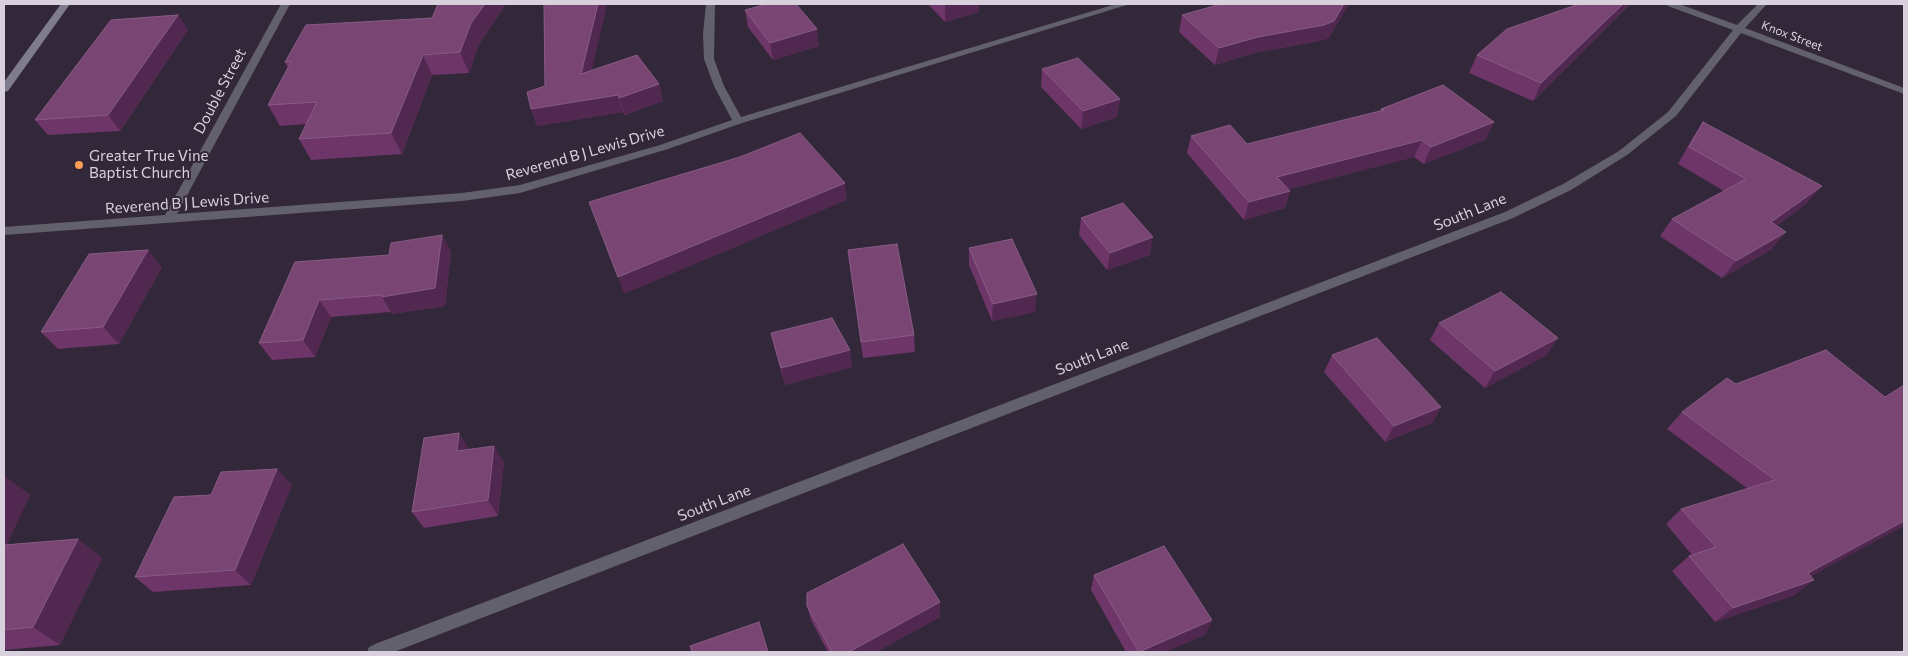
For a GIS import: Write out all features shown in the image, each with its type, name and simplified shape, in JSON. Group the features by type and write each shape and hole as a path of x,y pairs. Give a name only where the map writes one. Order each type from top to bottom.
{"main road":[{"path":"4,89 65,4"}],"street":[{"name":"Double Street","path":"168,220 285,4"},
{"path":"710,4 709,59 719,86 738,122"},
{"name":"Reverend B J Lewis Drive","path":"4,231 462,197 520,189 664,147 738,122 1125,4"},
{"name":"Knox Street","path":"1671,4 1904,91"},
{"name":"South Lane","path":"375,652 1509,215 1568,186 1623,153 1672,114 1739,29 1763,4"}],"building":[{"path":"438,4 485,4 471,23 460,52 423,55 391,133 299,139 317,102 268,105 291,62 285,62 306,25 432,18"},
{"path":"544,4 598,4 581,74 637,55 659,84 619,98 618,95 531,109 527,92 545,86"},
{"path":"767,4 796,4 817,29 770,43 745,10"},
{"path":"1221,4 1344,4 1334,21 1324,25 1258,37 1219,48 1182,15"},
{"path":"1579,4 1623,4 1541,83 1477,55 1507,29"},
{"path":"178,15 108,115 35,120 111,20"},
{"path":"1078,58 1120,99 1083,111 1042,69"},
{"path":"1443,85 1494,122 1431,147 1422,140 1277,177 1290,191 1249,202 1191,136 1230,125 1247,144 1384,110 1381,109"},
{"path":"1703,122 1822,186 1771,222 1786,232 1736,261 1672,219 1746,179 1689,147"},
{"path":"800,133 845,183 618,277 589,202 740,157"},
{"path":"1123,203 1153,237 1110,253 1081,218"},
{"path":"442,235 435,288 382,297 382,295 319,300 303,340 259,343 295,262 389,255 391,243"},
{"path":"1012,239 1037,294 993,304 969,248"},
{"path":"897,244 914,335 861,342 848,250"},
{"path":"148,250 103,327 41,332 89,254"},
{"path":"1501,292 1558,338 1495,371 1439,323"},
{"path":"832,318 850,350 781,368 771,333"},
{"path":"1377,338 1441,407 1394,426 1332,355"},
{"path":"1826,350 1885,397 1904,385 1904,521 1808,573 1814,580 1733,608 1689,556 1716,547 1681,509 1775,480 1682,412 1727,378 1736,384"},
{"path":"459,433 457,451 494,446 488,500 412,512 424,438"},
{"path":"277,469 235,570 135,577 174,497 211,495 221,472"},
{"path":"78,539 33,627 4,630 4,545"},
{"path":"903,544 940,602 849,652 832,652 807,606 807,593"},
{"path":"1164,546 1212,620 1139,652 1094,575"},
{"path":"759,622 768,652 692,652 690,646"}],"place":[{"name":"Greater True Vine Baptist Church","path":"79,165"}]}
